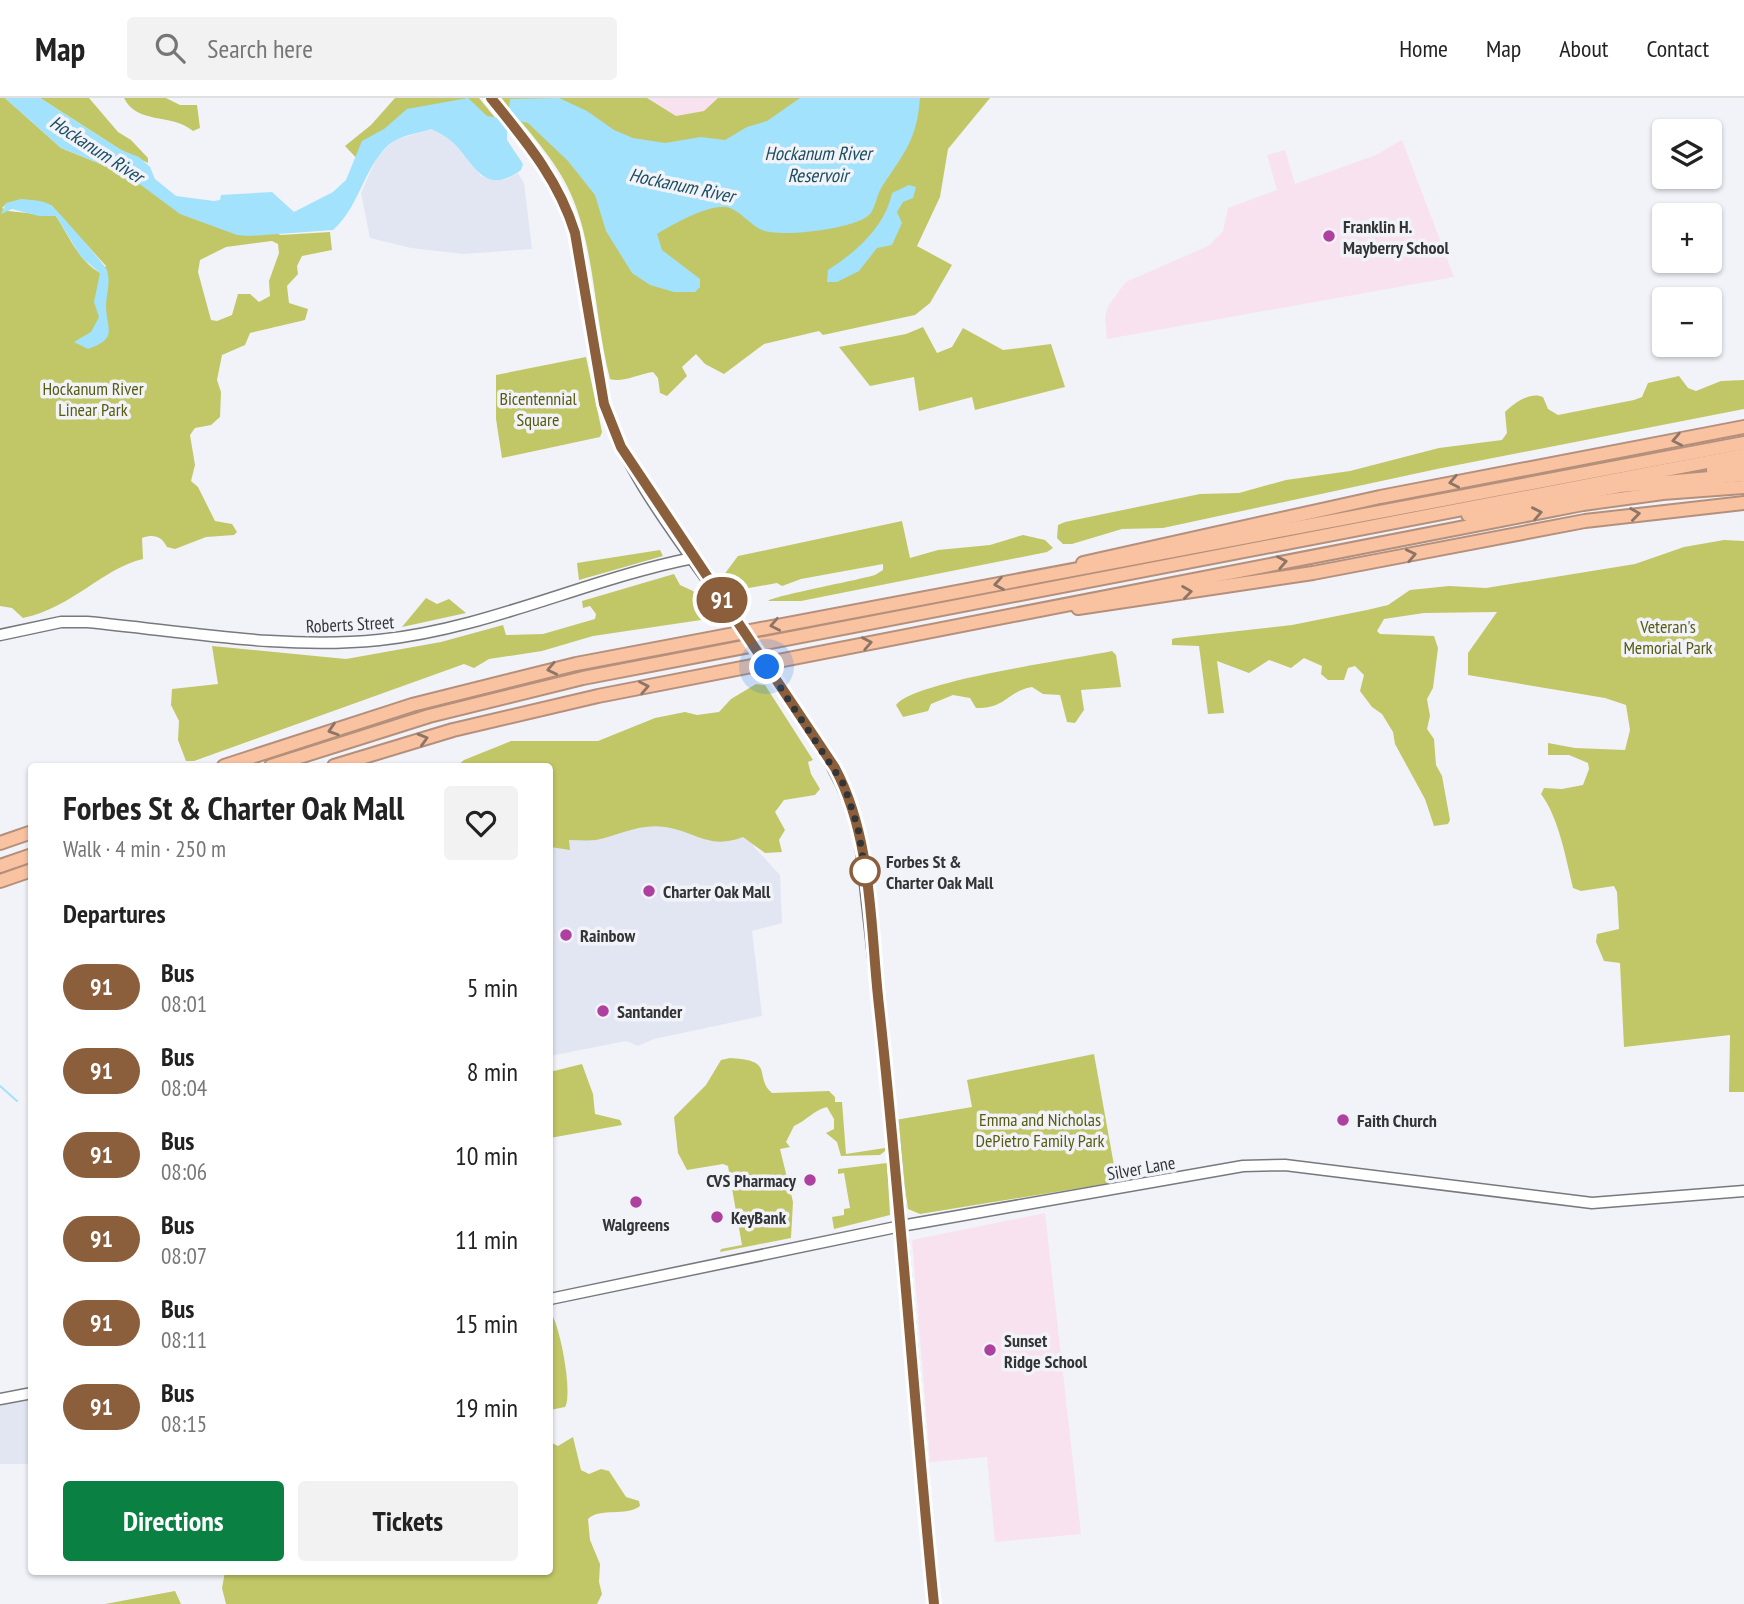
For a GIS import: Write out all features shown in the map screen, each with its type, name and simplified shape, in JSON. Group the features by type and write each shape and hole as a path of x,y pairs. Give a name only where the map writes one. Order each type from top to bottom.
{"highway":[{"path":"1066,572 1099,557 1380,497 1744,427"},
{"path":"233,763 402,708 539,672 868,607 1083,569 1744,443"},
{"path":"280,763 412,720 550,685 1700,462 1744,457"},
{"path":"301,763 439,720 570,688 1603,489 1744,465"},
{"path":"1655,482 1744,475"},
{"path":"344,763 526,711 1046,607 1602,501 1744,487"},
{"path":"1046,607 1098,606 1278,579 1576,522 1744,503"},
{"path":"1083,569 1147,564 1320,535"},
{"path":"0,843 28,833"},
{"path":"0,859 28,849"},
{"path":"0,866 28,856"},
{"path":"0,881 28,871"}],"main road":[{"path":"491,98 548,172 569,212 575,233 604,404 621,447 835,768 848,794 858,828 901,1226 934,1604"},
{"name":"Roberts Street","path":"0,635 61,622 87,622 310,643 380,640 447,629 694,558"},
{"name":"Silver Lane","path":"553,1297 901,1226 1243,1166 1272,1164 1592,1203 1744,1191"},
{"path":"0,1399 28,1394"}],"shaded area":[{"path":"600,98 776,98 699,125"},
{"path":"431,129 451,140 481,176 493,180 507,179 518,173 524,183 532,249 464,254 411,248 370,238 361,193 377,157 395,140"},
{"name":"Franklin H. Mayberry School","path":"1402,140 1454,277 1107,339 1105,317 1108,306 1126,282 1208,246 1223,231 1228,208 1277,190 1267,155 1285,150 1295,184 1376,155"},
{"path":"738,808 754,847 780,875 782,923 752,931 762,1016 654,1039 638,1046 626,1041 553,1055 553,847 570,849 564,812"},
{"name":"Sunset Ridge School","path":"1045,1213 1081,1534 995,1542 987,1457 930,1462 912,1240"},
{"path":"28,1401 28,1464 0,1464 0,1406"}],"green space":[{"name":"Hockanum River Linear Park","path":"0,98 5,98 61,148 118,171 159,194 281,235 330,232 332,250 302,256 297,266 298,274 287,286 289,303 308,309 305,320 250,333 245,345 222,355 217,380 221,392 220,417 211,425 195,428 190,435 195,465 191,481 198,487 215,521 232,524 237,532 234,535 206,537 175,549 167,547 157,537 142,538 143,559 114,571 57,606 23,618 12,608 0,606","holes":["5,205 51,205 106,266 100,273 92,268 56,216 8,211 2,208","272,241 278,244 279,253 269,281 270,296 259,302 250,294 238,294 232,315 217,321 211,320 198,272 200,260 226,247"]},
{"path":"40,98 89,98 118,132 131,140 148,158 148,163 121,150"},
{"path":"124,98 166,98 180,105 197,105 200,128 193,131 175,122 146,116 137,112"},
{"path":"395,98 479,98 501,125 420,118 363,165 345,146 371,125"},
{"path":"501,98 647,98 676,116 704,111 718,98 990,98 948,149 940,197 917,246 952,265 930,303 915,315 823,335 819,331 764,344 724,374 705,364 696,354 682,367 687,376 667,396 660,393 658,378 653,372 625,379 610,379 586,242 573,199 550,159"},
{"path":"923,327 937,353 952,347 963,328 1003,350 1051,344 1065,387 975,410 972,397 919,411 914,377 870,386 839,347 906,334"},
{"name":"Bicentennial Square","path":"586,357 602,432 600,437 502,458 496,419 496,375"},
{"path":"1679,376 1688,388 1696,391 1721,381 1744,380 1744,409 1437,469 1163,528 1122,529 1072,544 1063,544 1057,538 1058,525 1065,522 1200,494 1239,493 1286,480 1350,471 1439,448 1502,440 1507,433 1505,412 1528,397 1543,397 1548,409 1558,415 1634,400 1642,397 1648,383"},
{"path":"902,521 910,558 938,550 990,545 1023,535 1045,540 1053,548 1047,552 801,601 768,601 875,575 883,570 883,564 801,579 782,586 777,583 727,592 720,580 738,556"},
{"name":"Veteran's Memorial Park","path":"1724,540 1744,541 1744,1092 1729,1092 1730,1035 1624,1047 1620,963 1604,961 1596,942 1597,934 1619,929 1617,892 1614,886 1581,891 1573,888 1553,815 1541,794 1544,788 1562,789 1583,785 1589,769 1588,763 1569,755 1548,755 1548,743 1575,748 1625,750 1630,730 1626,705 1605,698 1468,675 1468,653 1497,612 1424,613 1384,619 1377,631 1380,634 1434,636 1438,648 1433,688 1427,699 1430,716 1427,729 1434,739 1436,765 1442,776 1450,820 1448,824 1434,826 1425,799 1395,744 1393,732 1382,714 1372,707 1360,691 1364,675 1355,666 1348,668 1344,680 1328,680 1321,674 1322,666 1304,658 1291,668 1269,660 1249,673 1217,661 1224,713 1208,714 1199,646 1172,645 1172,639 1176,638 1292,625 1367,610 1388,605 1410,590 1449,586 1486,588 1635,564 1684,547"},
{"path":"660,550 663,556 579,580 577,563"},
{"path":"674,574 680,585 693,591 702,600 701,620 593,636 542,651 489,659 474,668 464,664 194,761 186,761 178,740 179,721 171,705 172,689 218,684 212,646 346,659 441,642 503,625 506,635 543,634 595,619 596,614 590,606 583,608 582,601"},
{"path":"426,598 437,604 449,599 466,613 402,627"},
{"path":"1112,651 1116,655 1121,687 1081,690 1084,710 1075,723 1067,722 1060,695 1043,694 1032,687 986,707 976,708 970,698 953,695 931,704 928,711 903,717 896,705 909,696 962,679"},
{"path":"756,684 765,685 813,760 808,762 811,774 820,789 815,795 784,800 775,812 785,830 779,840 782,852 765,853 743,837 731,841 712,841 676,829 656,826 596,840 569,840 570,850 553,847 553,763 460,763 511,741 598,741 655,718 685,712 697,715 719,712 731,699"},
{"name":"Emma and Nicholas DePietro Family Park","path":"1094,1054 1117,1182 920,1214 908,1209 895,1120 972,1107 967,1080"},
{"path":"745,1059 759,1066 772,1093 829,1091 835,1097 835,1102 842,1102 846,1154 885,1148 885,1151 880,1155 841,1156 837,1142 826,1133 834,1129 834,1119 827,1107 814,1113 794,1126 786,1142 790,1147 780,1149 793,1202 791,1238 720,1252 721,1249 742,1245 728,1166 723,1164 687,1170 678,1153 674,1117 706,1085 721,1060"},
{"path":"582,1064 593,1094 595,1114 620,1120 622,1125 553,1137 553,1071"},
{"path":"887,1163 890,1215 834,1229 832,1217 844,1215 844,1209 850,1208 844,1173 838,1174 838,1169"},
{"path":"553,1317 566,1375 565,1407 553,1409"},
{"path":"573,1437 581,1470 589,1474 601,1469 609,1471 626,1497 639,1501 640,1506 634,1509 599,1513 588,1519 590,1540 600,1564 599,1582 602,1594 597,1604 226,1604 222,1588 224,1575 553,1575 553,1444 558,1446"},
{"path":"175,1591 181,1604 105,1604"}],"water":[{"name":"Hockanum River Reservoir","path":"5,98 40,98 121,150 139,157 150,167 155,179 176,196 214,201 220,200 221,195 272,192 294,212 333,192 346,180 362,141 384,129 407,109 468,98 487,116 498,118 509,108 510,99 559,98 587,111 614,130 633,138 665,143 701,137 725,140 747,127 767,121 800,98 920,98 913,135 881,188 870,214 835,228 785,233 762,230 726,207 700,212 657,234 662,250 700,279 700,287 695,292 674,292 650,285 632,273 606,231 595,195 568,161 528,123 519,121 507,131 507,140 523,164 521,170 508,178 487,178 450,140 431,129 398,139 384,149 369,171 350,209 333,230 249,236 237,235 180,214 126,174 61,148"},
{"path":"909,185 916,187 913,198 903,202 897,212 902,223 892,245 877,248 859,271 837,282 827,282 828,270 859,247 876,228 892,193"},
{"path":"21,199 41,201 52,206 107,270 106,307 109,333 104,341 97,345 88,349 74,342 91,332 99,317 94,302 100,273 81,257 56,216 39,216 12,209 1,214 6,203"}],"waterway":[{"path":"0,1086 17,1101"}],"bus line":[{"name":"91","path":"491,98 548,172 569,212 575,233 604,404 612,430 632,468 835,768 852,804 863,860 894,1147 934,1604"}],"place":[{"name":"Franklin H. Mayberry School","path":"1329,236"},
{"name":"Forbes St & Charter Oak Mall","path":"865,871"},
{"name":"Charter Oak Mall","path":"649,891"},
{"name":"Rainbow","path":"566,935"},
{"name":"Santander","path":"603,1011"},
{"name":"Faith Church","path":"1343,1120"},
{"name":"CVS Pharmacy","path":"810,1180"},
{"name":"Walgreens","path":"636,1202"},
{"name":"KeyBank","path":"717,1217"},
{"name":"Sunset Ridge School","path":"990,1350"}],"route":[{"path":"767,667 844,785 858,828 865,871"}],"water label":[{"name":"Hockanum River","path":"97,149"},
{"name":"Hockanum River","path":"682,185"}]}
